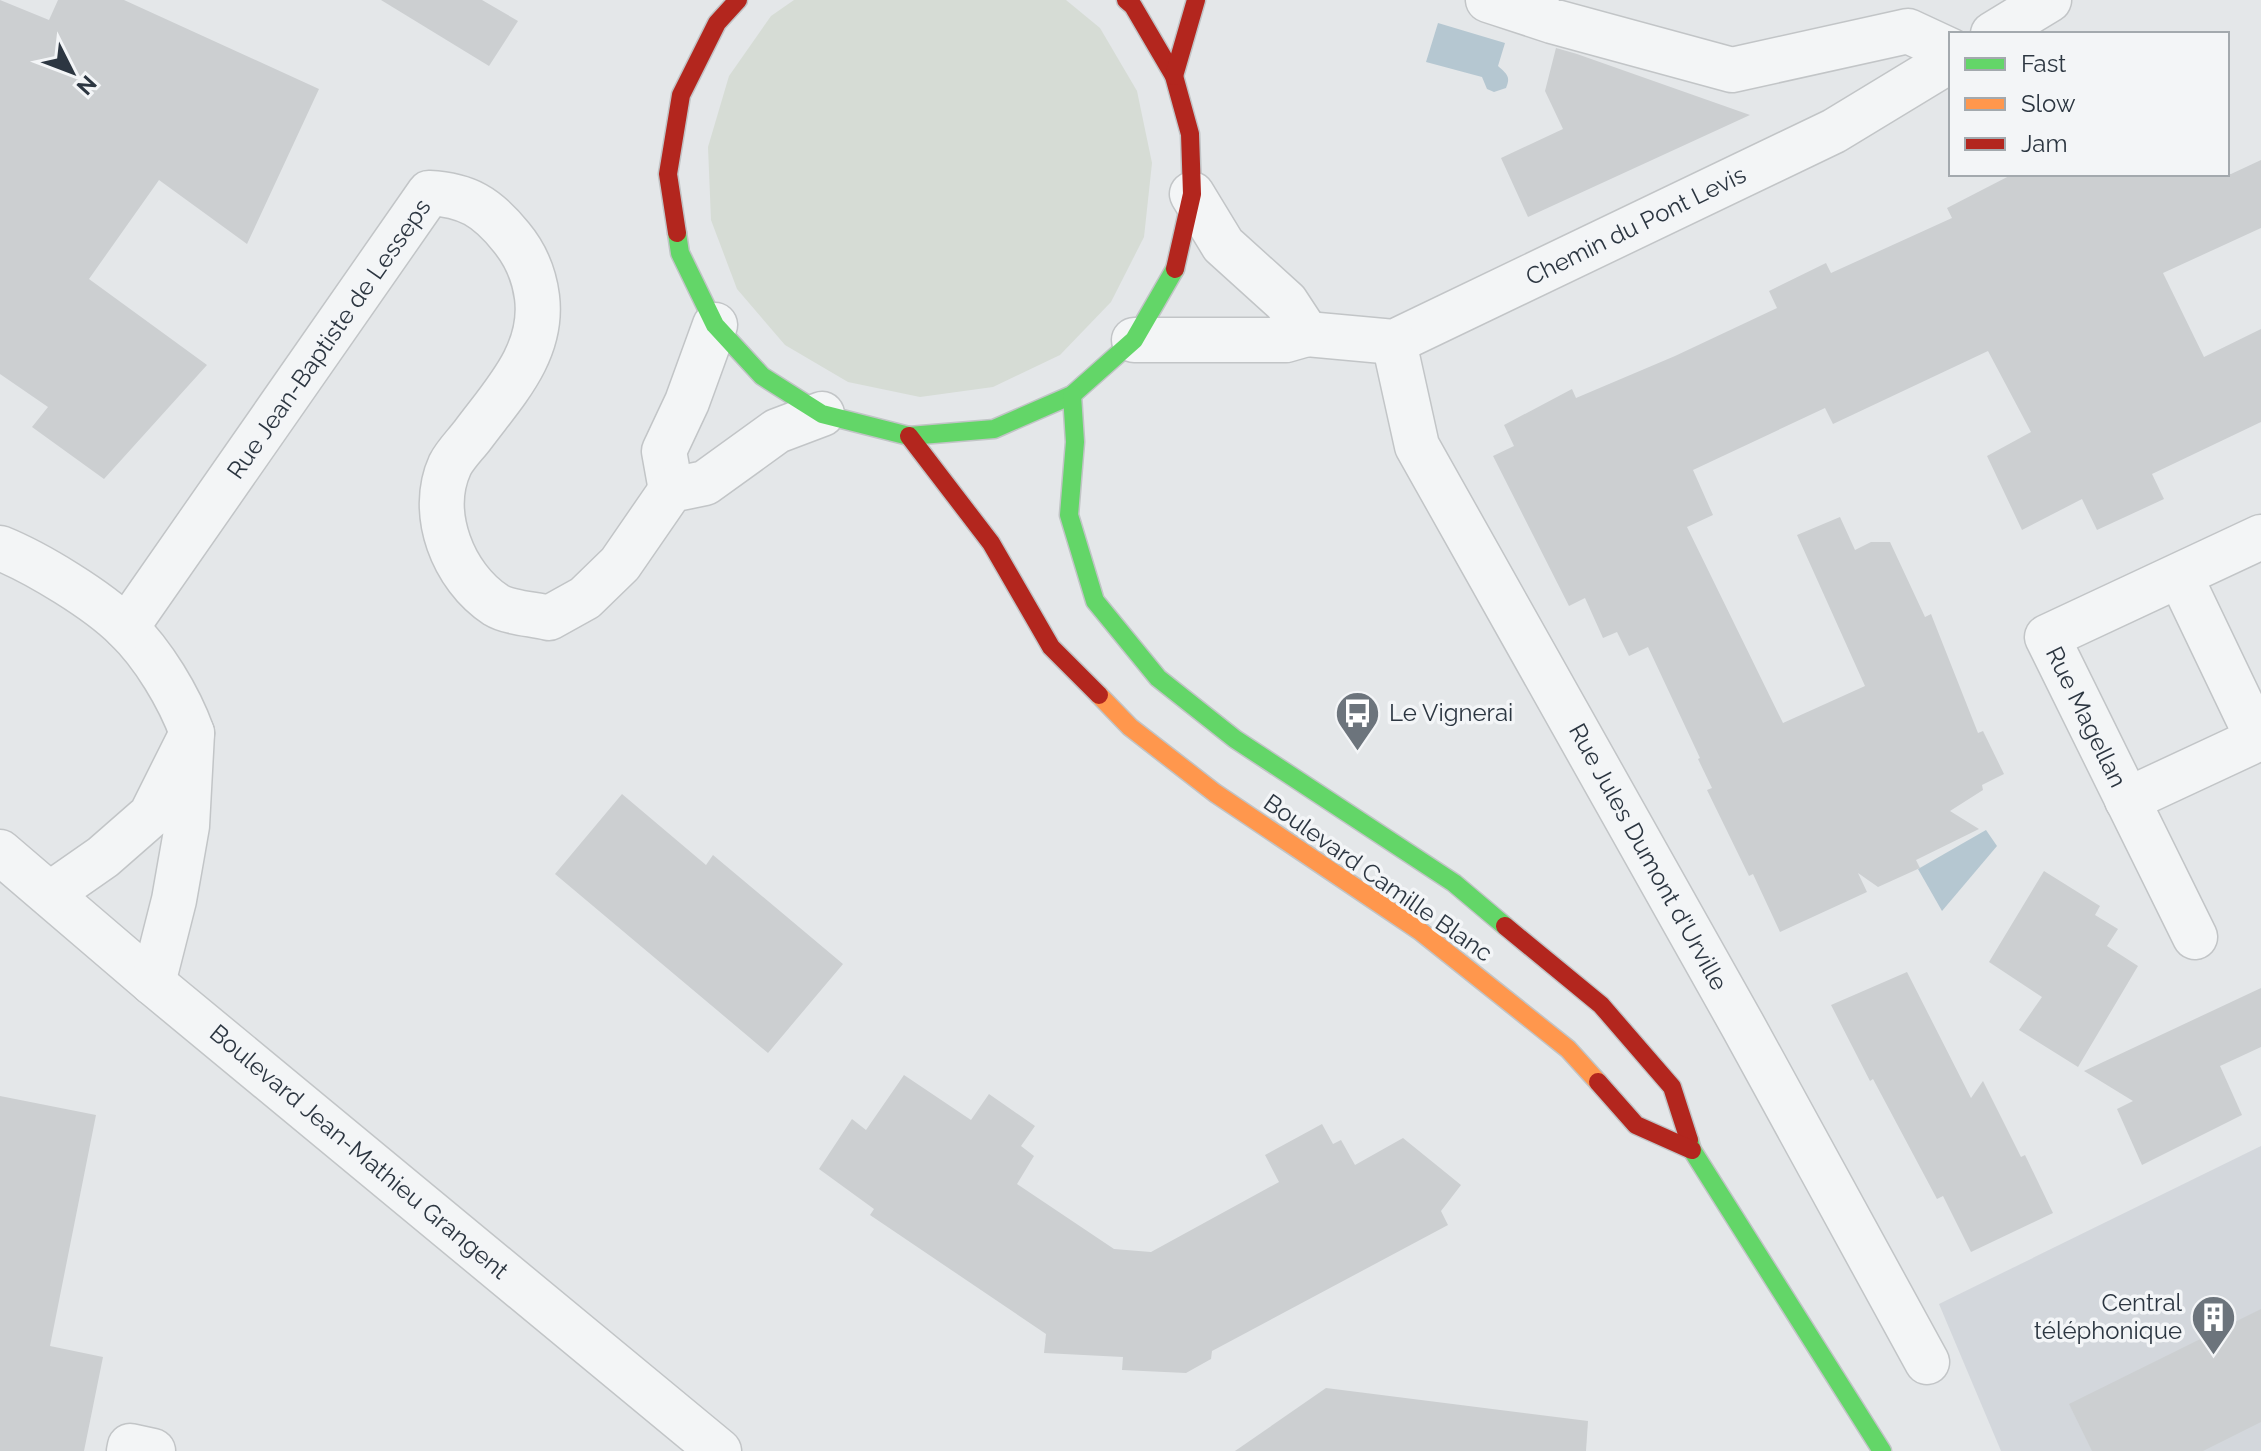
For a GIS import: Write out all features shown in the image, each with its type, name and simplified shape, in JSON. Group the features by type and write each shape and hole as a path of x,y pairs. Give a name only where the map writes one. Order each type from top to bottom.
{"main road":[{"path":"738,0 717,23 681,95 668,174 680,253 715,325 762,376 822,414 909,436 994,429 1072,395 1134,340 1174,272 1192,194 1190,134 1174,76 1133,6 1126,0"},
{"path":"1174,76 1196,0"},
{"name":"Boulevard Camille Blanc","path":"1072,395 1075,442 1069,515 1095,601 1158,678 1235,739 1454,883 1601,1005 1672,1087 1692,1150 1882,1451"},
{"name":"Boulevard Camille Blanc","path":"909,436 991,543 1051,647 1130,727 1215,793 1420,931 1568,1049 1636,1125 1692,1150"}],"street":[{"path":"1488,0 1552,21 1732,70 1908,31 1949,50"},
{"path":"1996,32 2049,0"},
{"name":"Chemin du Pont Levis","path":"1394,342 1834,131 1949,61"},
{"name":"Rue Jean-Baptiste de Lesseps","path":"126,628 429,193 466,198 502,225 524,252 535,281 539,318 531,349 519,372 450,465 443,494 443,526 452,552 469,579 497,606 549,618 585,598 620,564 671,490"},
{"path":"1192,194 1223,245 1286,302 1307,334"},
{"path":"715,325 687,402 664,451 671,490 705,483 777,431 822,414"},
{"path":"1134,340 1286,340 1307,334 1394,342"},
{"name":"Rue Jules Dumont d'Urville","path":"1394,342 1417,446 1735,1012 1927,1362"},
{"name":"Rue Magellan","path":"2195,937 2047,637 2261,537"},
{"path":"0,548 16,554 73,588 126,628 175,695 192,733 187,826 174,900 153,983"},
{"name":"Rue Magellan","path":"2127,800 2258,739 2180,576"},
{"path":"50,894 103,857 151,815 192,733"},
{"name":"Boulevard Jean-Mathieu Grangent","path":"0,852 153,983 719,1451"},
{"path":"129,1451 130,1446 153,1451"}],"shaded area":[{"path":"794,0 1066,0 1100,28 1137,91 1152,163 1144,237 1111,302 1060,355 993,387 920,397 848,382 785,345 737,289 711,220 708,147 729,76 771,16"},
{"path":"2261,1146 2261,1451 2001,1451 1939,1304"}],"water":[{"path":"1438,23 1505,43 1498,66 1507,76 1506,88 1494,92 1487,89 1482,77 1426,62"},
{"path":"1986,830 1997,846 1942,911 1918,869"}],"building":[{"path":"0,0 49,20 58,0 124,0 319,89 247,244 159,180 89,279 207,365 104,479 32,427 48,407 0,374"},
{"path":"381,0 482,0 518,21 489,66"},
{"path":"1556,48 1750,115 1528,217 1501,158 1563,129 1545,91"},
{"path":"2261,160 2261,228 2163,273 2204,357 2261,329 2261,422 2152,474 2164,499 2097,530 2082,499 2022,530 1987,456 2031,432 1988,351 1833,424 1825,408 1693,470 1713,515 1687,527 1783,723 1865,686 1797,535 1840,517 1855,550 1871,542 1890,542 1925,617 1931,614 1978,733 1983,731 2004,774 1982,785 1983,790 1950,811 1979,829 1916,860 1920,868 1878,887 1858,873 1867,892 1780,932 1753,874 1749,876 1707,790 1712,788 1700,758 1648,647 1629,656 1617,632 1603,638 1585,598 1569,606 1493,456 1514,446 1504,425 1572,389 1576,398 1777,308 1769,291 1826,263 1831,273 1952,218 1947,208 2009,176 2231,174"},
{"path":"622,794 706,865 713,855 843,964 768,1053 555,874"},
{"path":"2044,871 2100,906 2095,915 2118,929 2107,946 2138,966 2078,1067 2019,1030 2042,997 1989,962"},
{"path":"1907,972 1971,1098 1983,1081 2021,1157 2025,1155 2053,1213 1971,1252 1943,1196 1937,1199 1873,1079 1870,1081 1831,1005"},
{"path":"2261,988 2261,1047 2220,1066 2242,1115 2142,1165 2117,1109 2133,1101 2084,1071"},
{"path":"904,1075 971,1120 989,1094 1035,1126 1021,1146 1034,1156 1017,1184 1114,1249 1151,1252 1279,1182 1265,1155 1322,1124 1333,1144 1341,1140 1355,1165 1403,1138 1461,1185 1441,1211 1448,1225 1212,1351 1211,1359 1186,1373 1122,1370 1123,1357 1044,1353 1046,1334 870,1215 874,1209 819,1169 852,1119 866,1130"},
{"path":"0,1096 96,1115 50,1346 103,1357 84,1451 0,1451"},
{"name":"Central téléphonique","path":"2261,1309 2261,1422 2203,1451 2092,1451 2069,1404"},
{"path":"1326,1388 1588,1421 1586,1451 1235,1451"}],"traffic: fast":[{"path":"677,233 680,253 715,325 762,376 822,414 909,436 994,429 1072,395 1134,340 1175,269"},
{"path":"1072,395 1075,442 1069,515 1095,601 1158,678 1235,739 1454,883 1505,926"},
{"path":"1689,1140 1692,1150 1882,1451"}],"traffic: slow":[{"path":"1099,695 1130,727 1215,793 1420,931 1568,1049 1598,1082"}],"traffic: jam":[{"path":"677,233 668,174 681,95 717,23 738,0"},
{"path":"1126,0 1133,6 1174,76 1190,134 1192,194 1175,269"},
{"path":"1174,76 1196,0"},
{"path":"909,436 991,543 1051,647 1099,695"},
{"path":"1505,926 1601,1005 1672,1087 1689,1140"},
{"path":"1598,1082 1636,1125 1692,1150"}],"place":[{"name":"Le Vignerai","path":"1358,752"},
{"name":"Central téléphonique","path":"2213,1356"}]}
